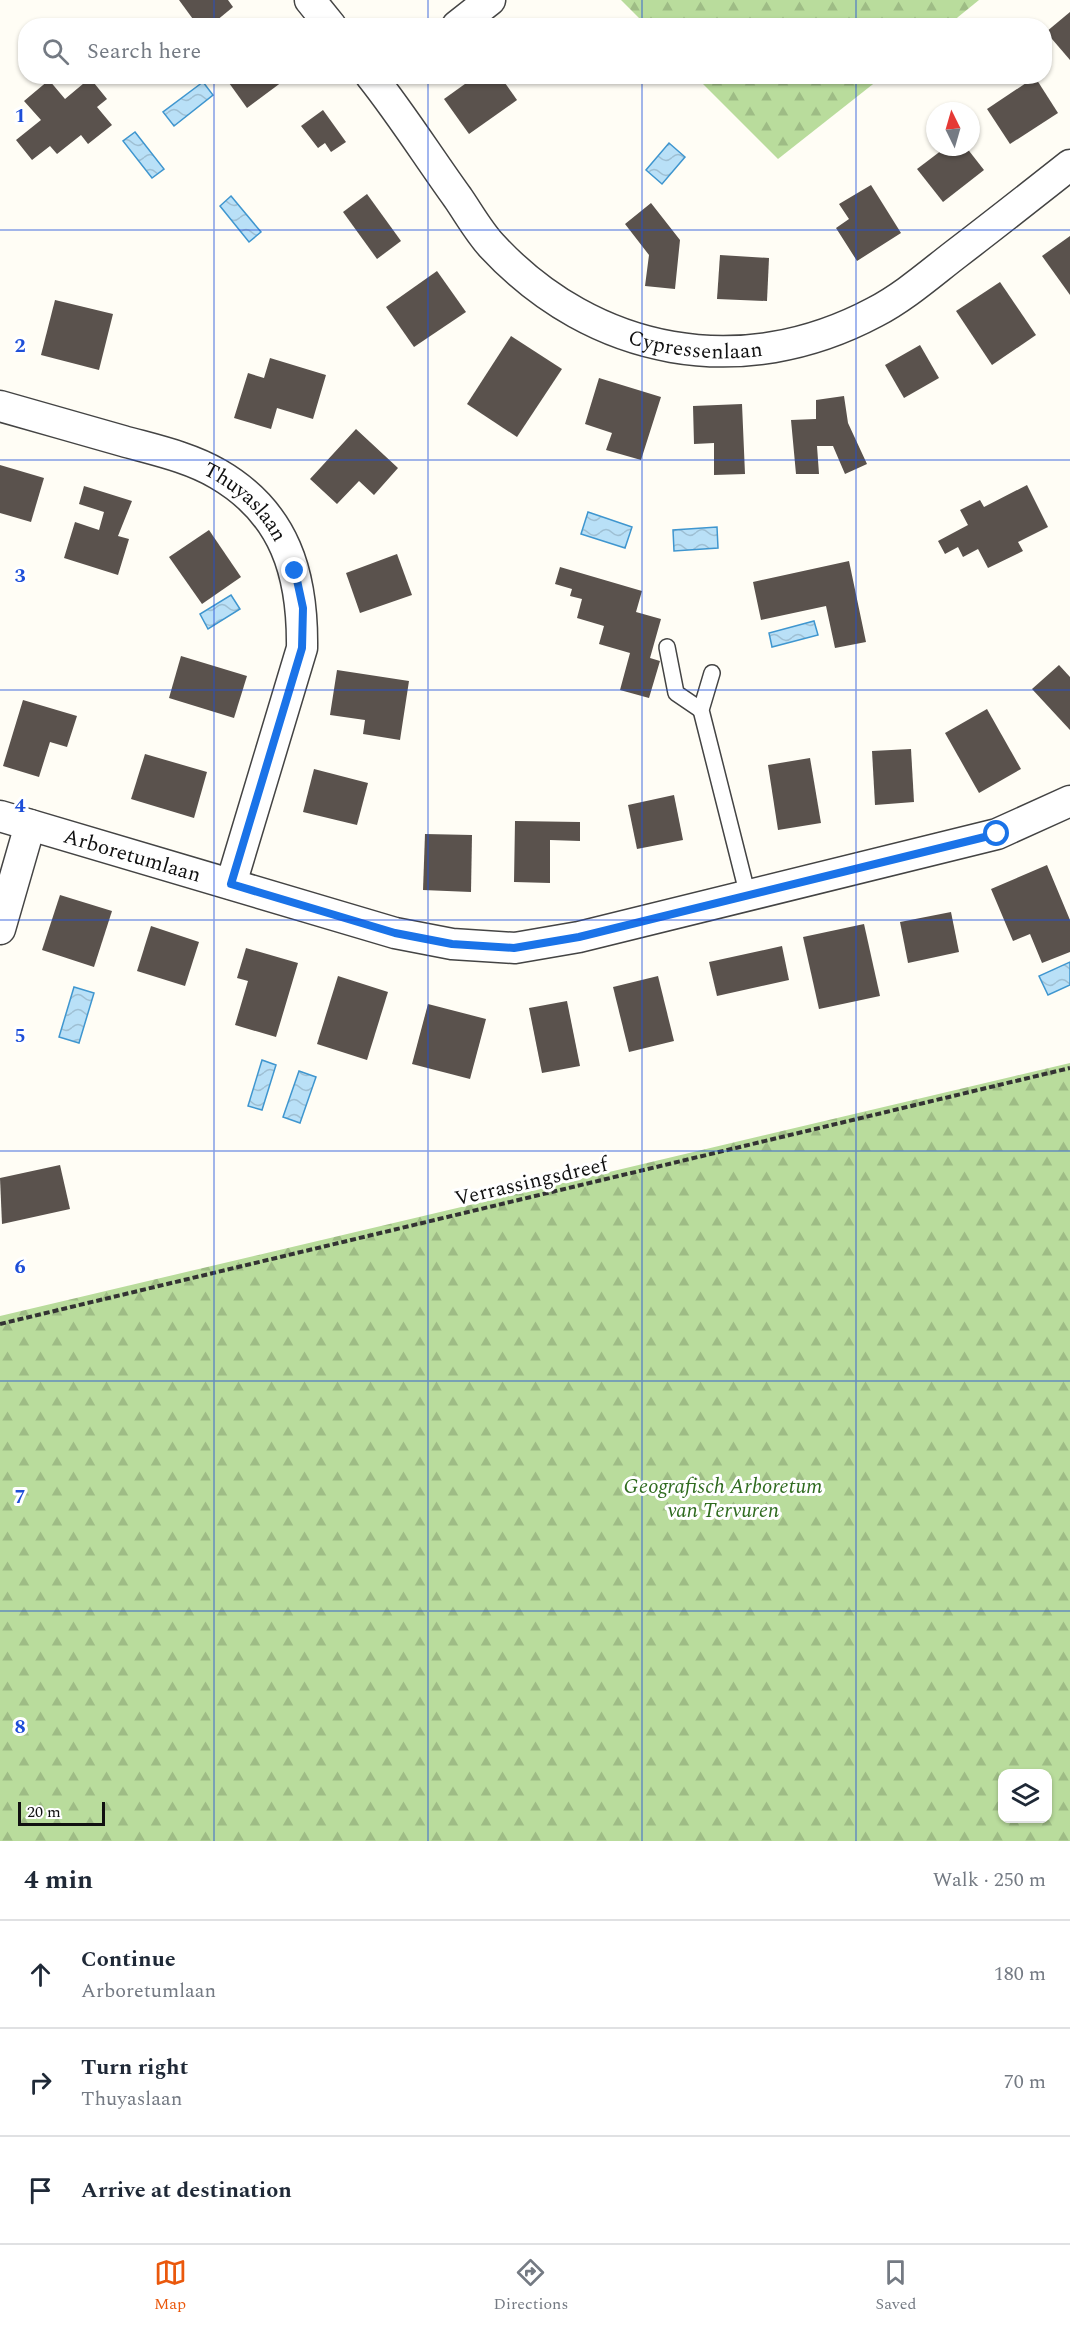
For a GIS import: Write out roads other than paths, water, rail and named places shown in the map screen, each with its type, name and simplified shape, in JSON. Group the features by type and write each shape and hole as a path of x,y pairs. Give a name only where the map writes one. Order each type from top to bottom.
{"street":[{"path":"310,0 325,18"},
{"path":"467,18 490,0"},
{"name":"Cypressenlaan","path":"383,84 490,245 529,282 573,312 625,337 686,351 749,352 802,343 876,312 929,275 1070,165"},
{"name":"Thuyaslaan","path":"0,406 179,457 217,473 253,499 280,534 295,571 303,608 302,648 231,884"},
{"name":"Arboretumlaan","path":"0,816 395,933 452,944 514,948 579,937 997,834 1070,801"},
{"path":"0,929 30,825"}],"lane":[{"path":"667,647 676,693 701,710"},
{"path":"712,674 701,710 748,896"}],"water":[{"path":"200,84 205,84 213,95 174,126 163,112"},
{"path":"135,132 164,169 152,178 123,141"},
{"path":"669,143 685,157 662,184 646,170"},
{"path":"231,196 261,232 249,242 220,206"},
{"path":"588,512 632,527 625,548 581,534"},
{"path":"717,527 718,548 674,551 673,530"},
{"path":"231,595 240,609 208,629 200,614"},
{"path":"814,621 818,635 772,647 769,633"},
{"path":"1070,962 1070,985 1048,995 1039,976"},
{"path":"74,987 94,993 79,1043 59,1037"},
{"path":"262,1060 276,1065 262,1110 248,1106"},
{"path":"299,1071 316,1077 300,1123 283,1117"}],"park label":[{"name":"Geografisch Arboretum van Tervuren","path":"723,1498"}]}
